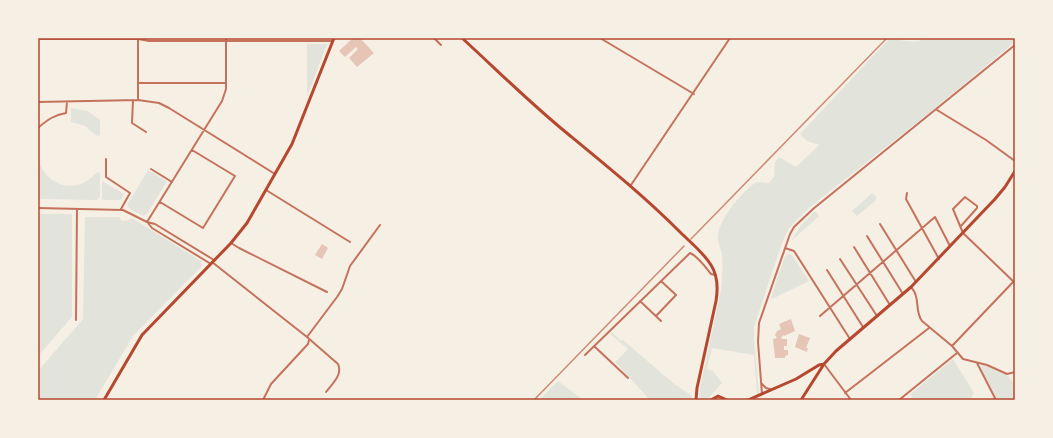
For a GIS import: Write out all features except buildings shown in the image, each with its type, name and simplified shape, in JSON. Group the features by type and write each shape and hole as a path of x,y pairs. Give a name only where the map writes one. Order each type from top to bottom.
{"main road":[{"path":"462,38 538,108 631,185 705,256 712,267 718,289 697,388 696,400"},
{"path":"104,400 142,335 231,243 247,223 292,144 334,39"},
{"path":"801,400 824,364 863,327 911,287 939,259 995,199 1015,171"},
{"path":"748,400 796,379 819,365 824,364"},
{"path":"710,400 721,396 727,400"}],"street":[{"path":"138,39 142,38"},
{"path":"147,222 222,101 225,94 226,38"},
{"path":"434,38 441,45"},
{"path":"600,38 694,94"},
{"path":"631,185 694,94 706,73 730,38"},
{"path":"138,39 138,100"},
{"path":"38,40 138,39 149,41 226,42 334,39"},
{"path":"762,394 758,337 759,323 790,234 794,227 813,209 937,110 1015,45"},
{"path":"138,83 225,83"},
{"path":"133,100 132,123 146,132"},
{"path":"38,102 138,100 164,105 275,174"},
{"path":"38,128 51,118 66,113 66,102"},
{"path":"937,110 986,140 1015,161"},
{"path":"160,202 203,228 235,176 192,150"},
{"path":"106,159 106,177 130,193 121,210"},
{"path":"151,170 172,182"},
{"path":"266,190 350,242"},
{"path":"907,193 906,199 939,259"},
{"path":"952,346 1015,282 963,233 953,209 965,197 978,208 961,226"},
{"path":"38,208 121,210 155,224 212,262 307,337 338,364 338,376 326,392"},
{"path":"76,320 77,209"},
{"path":"820,316 935,217 950,246"},
{"path":"147,222 152,228 212,262"},
{"path":"880,224 916,282"},
{"path":"307,337 337,297 342,289 350,266 380,225"},
{"path":"867,236 903,294"},
{"path":"231,243 327,292"},
{"path":"854,247 890,305"},
{"path":"785,248 794,251 850,339"},
{"path":"585,356 661,280 690,254 692,254 704,265 710,274 715,275"},
{"path":"840,258 877,316"},
{"path":"827,270 863,327"},
{"path":"656,316 676,295 661,280"},
{"path":"911,287 916,293 919,318 952,346 963,359 987,365 1010,374 1015,372"},
{"path":"640,301 661,321"},
{"path":"845,393 929,328"},
{"path":"263,400 271,384 308,344 309,340"},
{"path":"594,346 628,378"},
{"path":"899,400 957,353"},
{"path":"977,363 996,400"},
{"path":"824,364 851,400"},
{"path":"761,382 766,388 773,389"}],"shaded area":[{"path":"890,38 913,42 926,38 1015,38 1015,42 929,113 810,207 789,228 782,243 754,327 759,393 757,394 754,355 712,348 707,369 713,371 722,383 707,400 699,400 700,388 721,290 722,253 718,240 718,232 725,216 737,200 756,182 769,183 774,177 775,163 779,157 796,167 819,145 807,141 800,134"},
{"path":"307,44 327,44 307,97"},
{"path":"71,108 88,111 100,120 100,135 97,136 85,126 71,122"},
{"path":"39,162 50,178 57,183 65,185 73,186 82,184 97,172 100,173 100,196 97,200 38,199"},
{"path":"148,170 166,181 166,183 147,214 144,216 131,210 127,205"},
{"path":"102,181 124,194 121,200 102,199"},
{"path":"872,193 876,196 876,200 857,216 852,211"},
{"path":"814,212 816,212 819,216 791,241 801,225"},
{"path":"38,214 72,214 72,317 38,356"},
{"path":"85,217 119,217 122,221 132,218 201,261 202,266 133,336 95,400 38,400 38,371 83,319"},
{"path":"788,254 792,255 809,281 772,299 771,297 785,256"},
{"path":"612,332 673,383 692,396 691,400 649,399 615,362 628,349 610,334"},
{"path":"953,359 974,393 970,400 914,400 910,394"},
{"path":"983,365 1008,376 1015,385 1015,400 998,400 980,368"},
{"path":"558,381 583,400 539,400"}],"railway":[{"path":"691,239 887,38"},
{"path":"534,400 684,246"}]}
